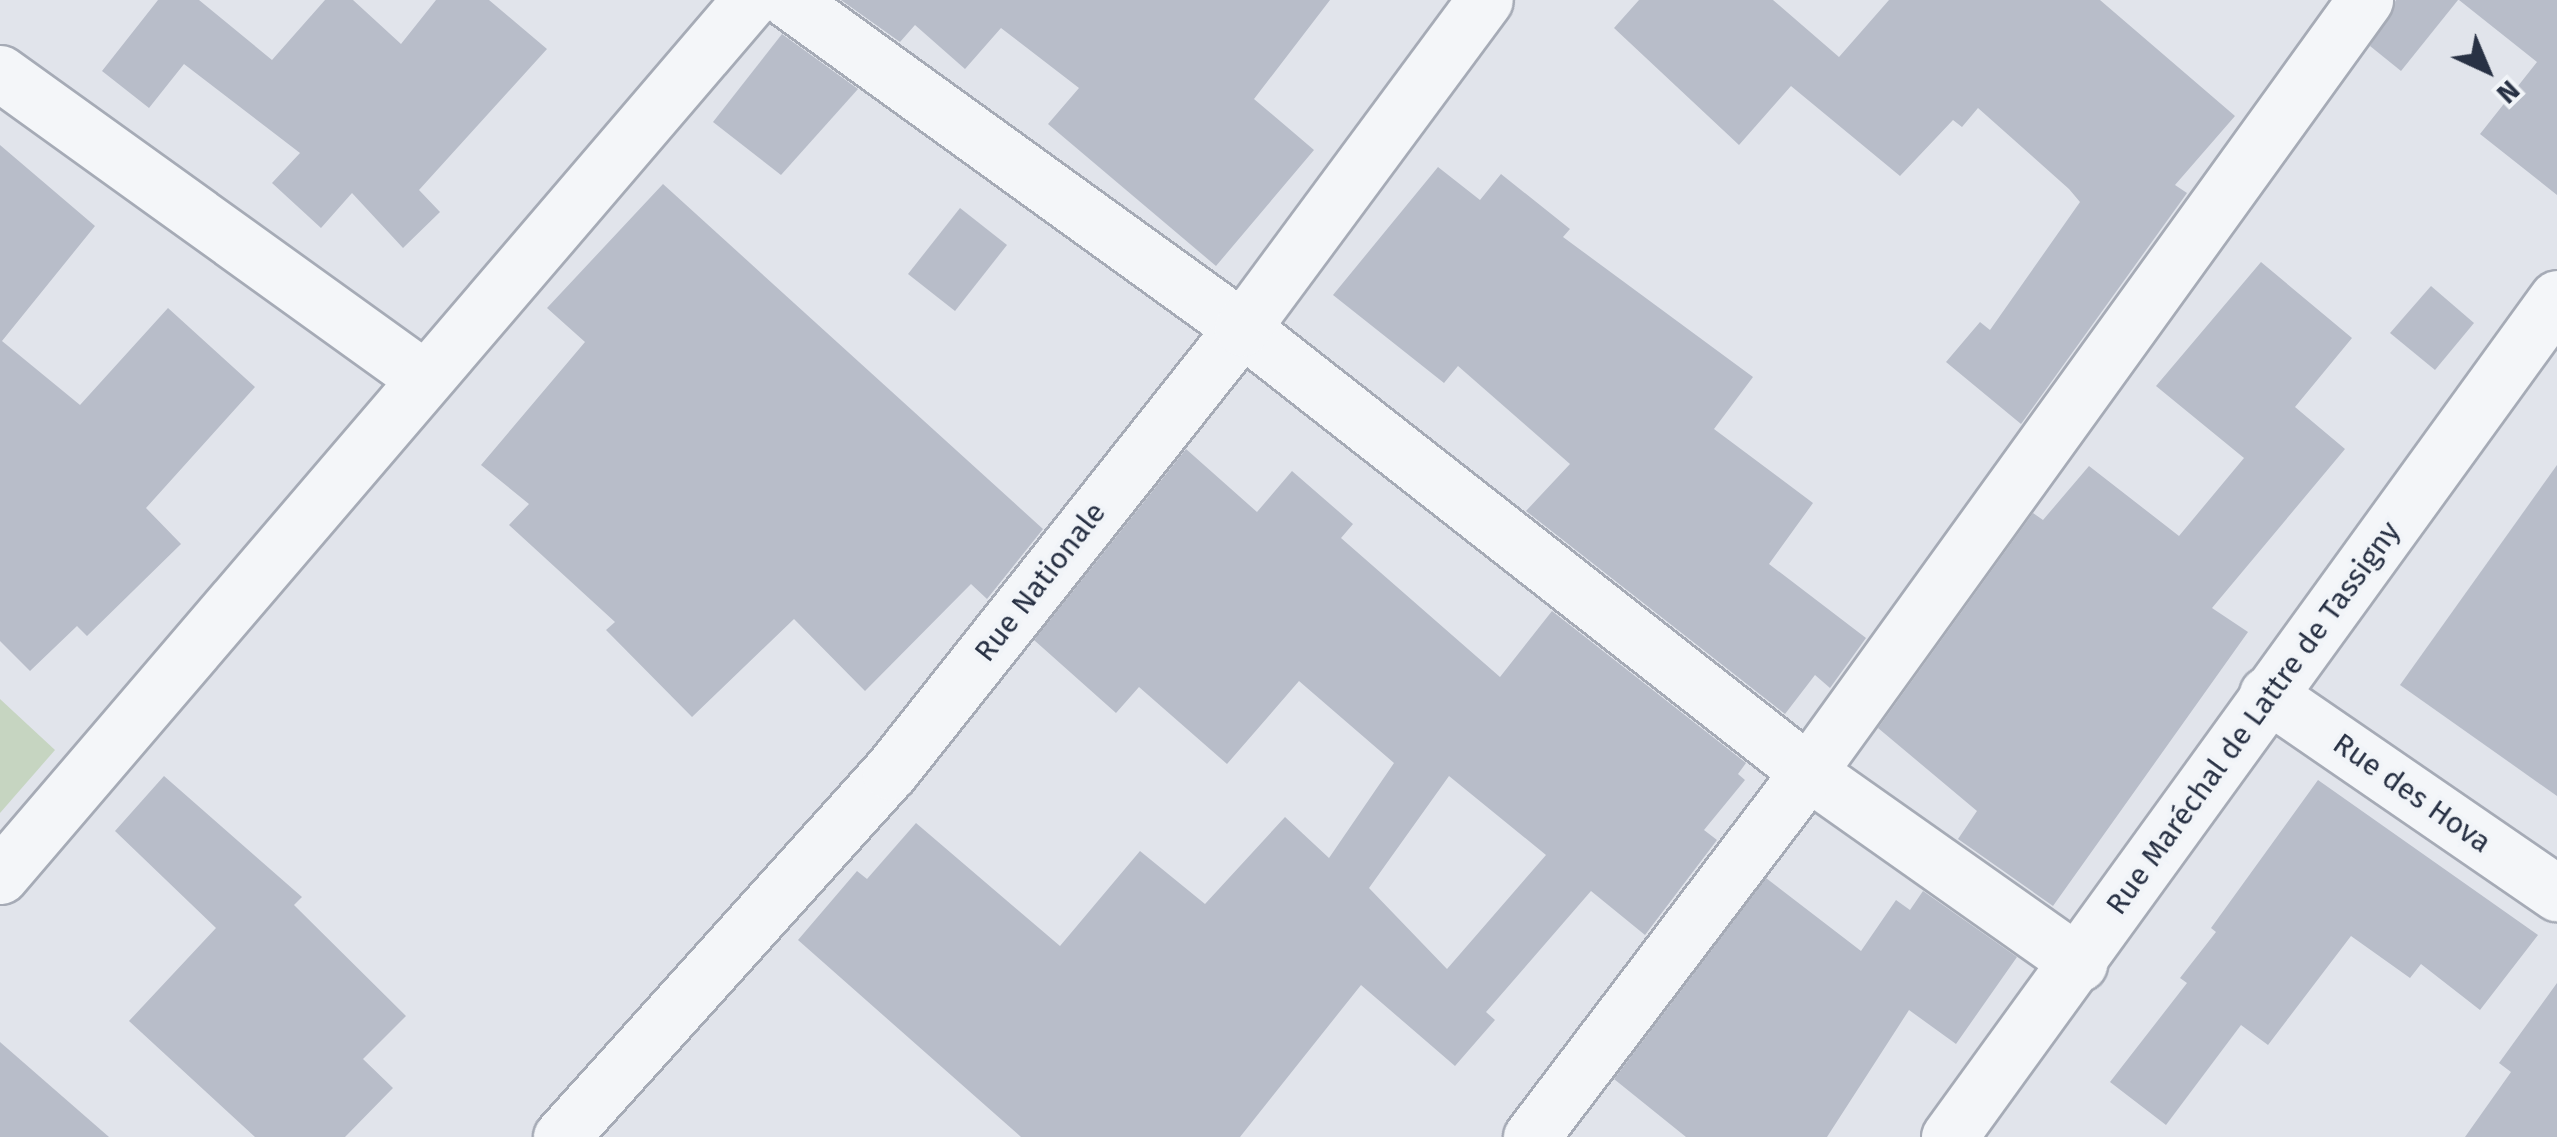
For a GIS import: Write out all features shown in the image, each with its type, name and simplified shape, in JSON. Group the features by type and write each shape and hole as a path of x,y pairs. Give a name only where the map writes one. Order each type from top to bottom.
{"street":[{"path":"0,876 750,0"},
{"path":"788,0 1242,328 1808,772 2079,963"},
{"name":"Rue Nationale","path":"561,1137 890,772 1242,328 1485,0"},
{"path":"1531,1137 1808,772 2365,0"},
{"path":"0,73 424,378"},
{"name":"Rue Maréchal de Lattre de Tassigny","path":"1950,1137 2557,298"},
{"name":"Rue des Hova","path":"2267,694 2557,893"}],"green space":[{"path":"0,699 55,750 0,813"}],"building":[{"path":"158,0 199,0 272,60 325,0 353,0 401,44 436,0 489,0 547,49 419,190 440,212 403,248 352,193 321,228 272,183 300,153 184,64 149,108 102,71"},
{"path":"841,0 1330,0 1254,99 1314,150 1216,266 1048,124 1079,88 1001,28 965,69 915,25 900,42"},
{"path":"1639,0 1773,0 1839,57 1889,0 2100,0 2235,116 2175,185 2187,193 2021,424 1946,362 1980,322 1990,330 2080,202 2069,189 1978,108 1962,127 1953,120 1900,176 1791,86 1739,145 1614,28"},
{"path":"2396,0 2458,0 2401,71 2370,46"},
{"path":"2459,0 2557,0 2557,195 2480,134 2537,62"},
{"path":"782,34 858,89 781,175 713,122"},
{"path":"0,145 95,226 2,341 80,405 168,308 255,387 146,508 181,544 87,636 77,626 30,671 0,641"},
{"path":"1438,167 1480,200 1501,174 1570,229 1563,237 1753,377 1714,429 1813,503 1769,564 1866,638 1830,688 1815,675 1785,714 1526,511 1570,464 1458,366 1444,383 1333,295"},
{"path":"663,184 1043,529 987,599 971,584 865,691 794,619 692,717 606,630 615,622 509,525 529,504 481,465 585,342 547,308"},
{"path":"960,208 1007,245 955,311 908,274"},
{"path":"2261,262 2352,338 2295,407 2345,449 2212,608 2248,632 2053,906 1958,839 1977,811 1878,728 2033,513 2043,520 2089,466 2179,536 2244,458 2156,386"},
{"path":"2431,286 2474,323 2435,370 2390,333"},
{"path":"1186,449 1257,512 1292,471 1353,524 1341,538 1500,677 1552,611 1746,763 1738,774 1745,780 1704,830 1717,840 1645,935 1591,891 1486,1012 1495,1020 1455,1066 1361,985 1240,1137 1021,1137 798,940 857,871 867,879 916,823 1060,946 1140,851 1205,904 1285,817 1329,858 1394,763 1299,681 1227,764 1139,687 1116,713 1034,640","holes":["1449,776 1546,855 1447,969 1369,888"]},
{"path":"2557,465 2557,796 2400,685"},
{"path":"164,776 302,897 294,905 406,1016 363,1059 393,1088 345,1137 255,1137 129,1021 216,928 115,831"},
{"path":"2318,780 2538,935 2480,1010 2421,964 2410,978 2351,936 2268,1045 2241,1025 2166,1125 2110,1082 2187,983 2180,978 2216,932 2211,928"},
{"path":"1766,878 1861,951 1896,900 1910,910 1923,891 2017,957 1956,1044 1909,1010 1827,1137 1686,1137 1614,1079"},
{"path":"2557,983 2557,1137 2465,1137 2511,1072 2499,1063"},
{"path":"0,1042 109,1137 0,1137"}]}
